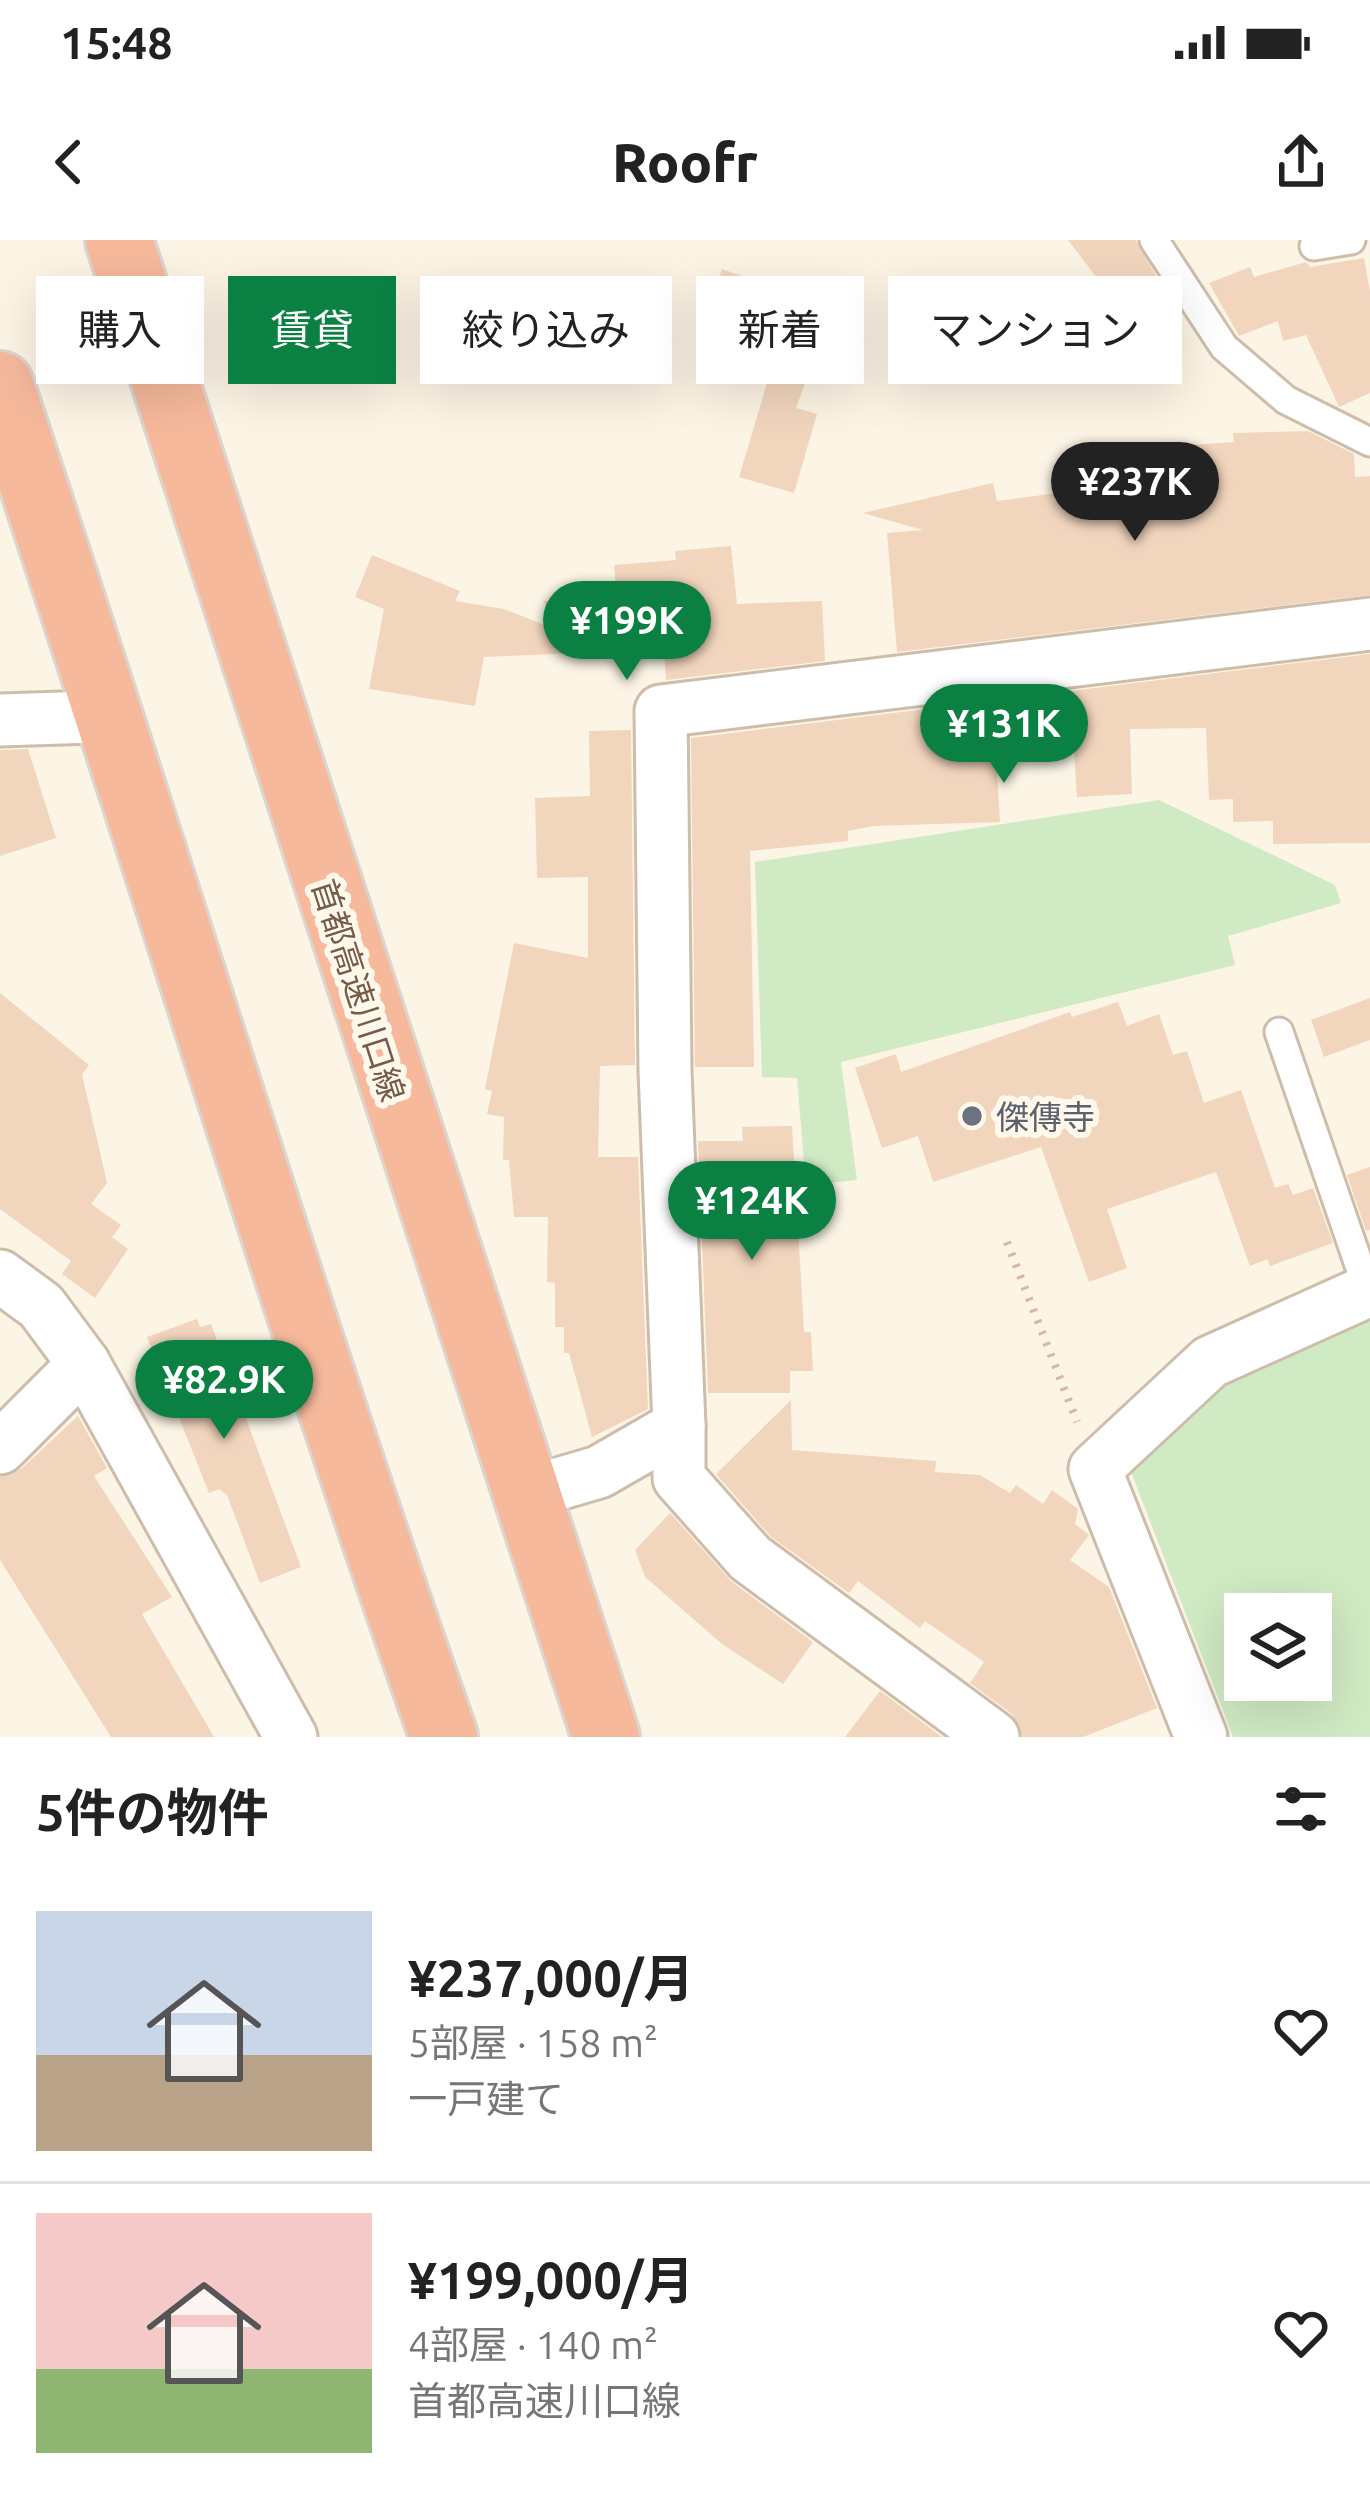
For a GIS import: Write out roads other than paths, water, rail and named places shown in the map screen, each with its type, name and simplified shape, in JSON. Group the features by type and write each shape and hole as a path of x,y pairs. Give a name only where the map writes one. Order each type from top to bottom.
{"highway":[{"name":"首都高速川口線","path":"119,240 605,1737"},
{"path":"0,385 120,743 346,1461 443,1737"}],"street":[{"path":"993,1737 750,1558 679,1478 665,1071 661,711 1370,624"},
{"path":"0,720 93,717"},
{"path":"0,1276 41,1306 84,1364 291,1737"},
{"path":"1186,1732 1095,1468 1210,1362 1369,1291"},
{"path":"0,1448 84,1364"},
{"path":"541,1490 599,1472 679,1426"}],"lane":[{"path":"1154,240 1224,347 1286,400 1370,442"},
{"path":"1315,246 1351,240"},
{"path":"1279,1032 1369,1291"}],"place":[{"name":"傑傳寺","path":"972,1116"}]}
